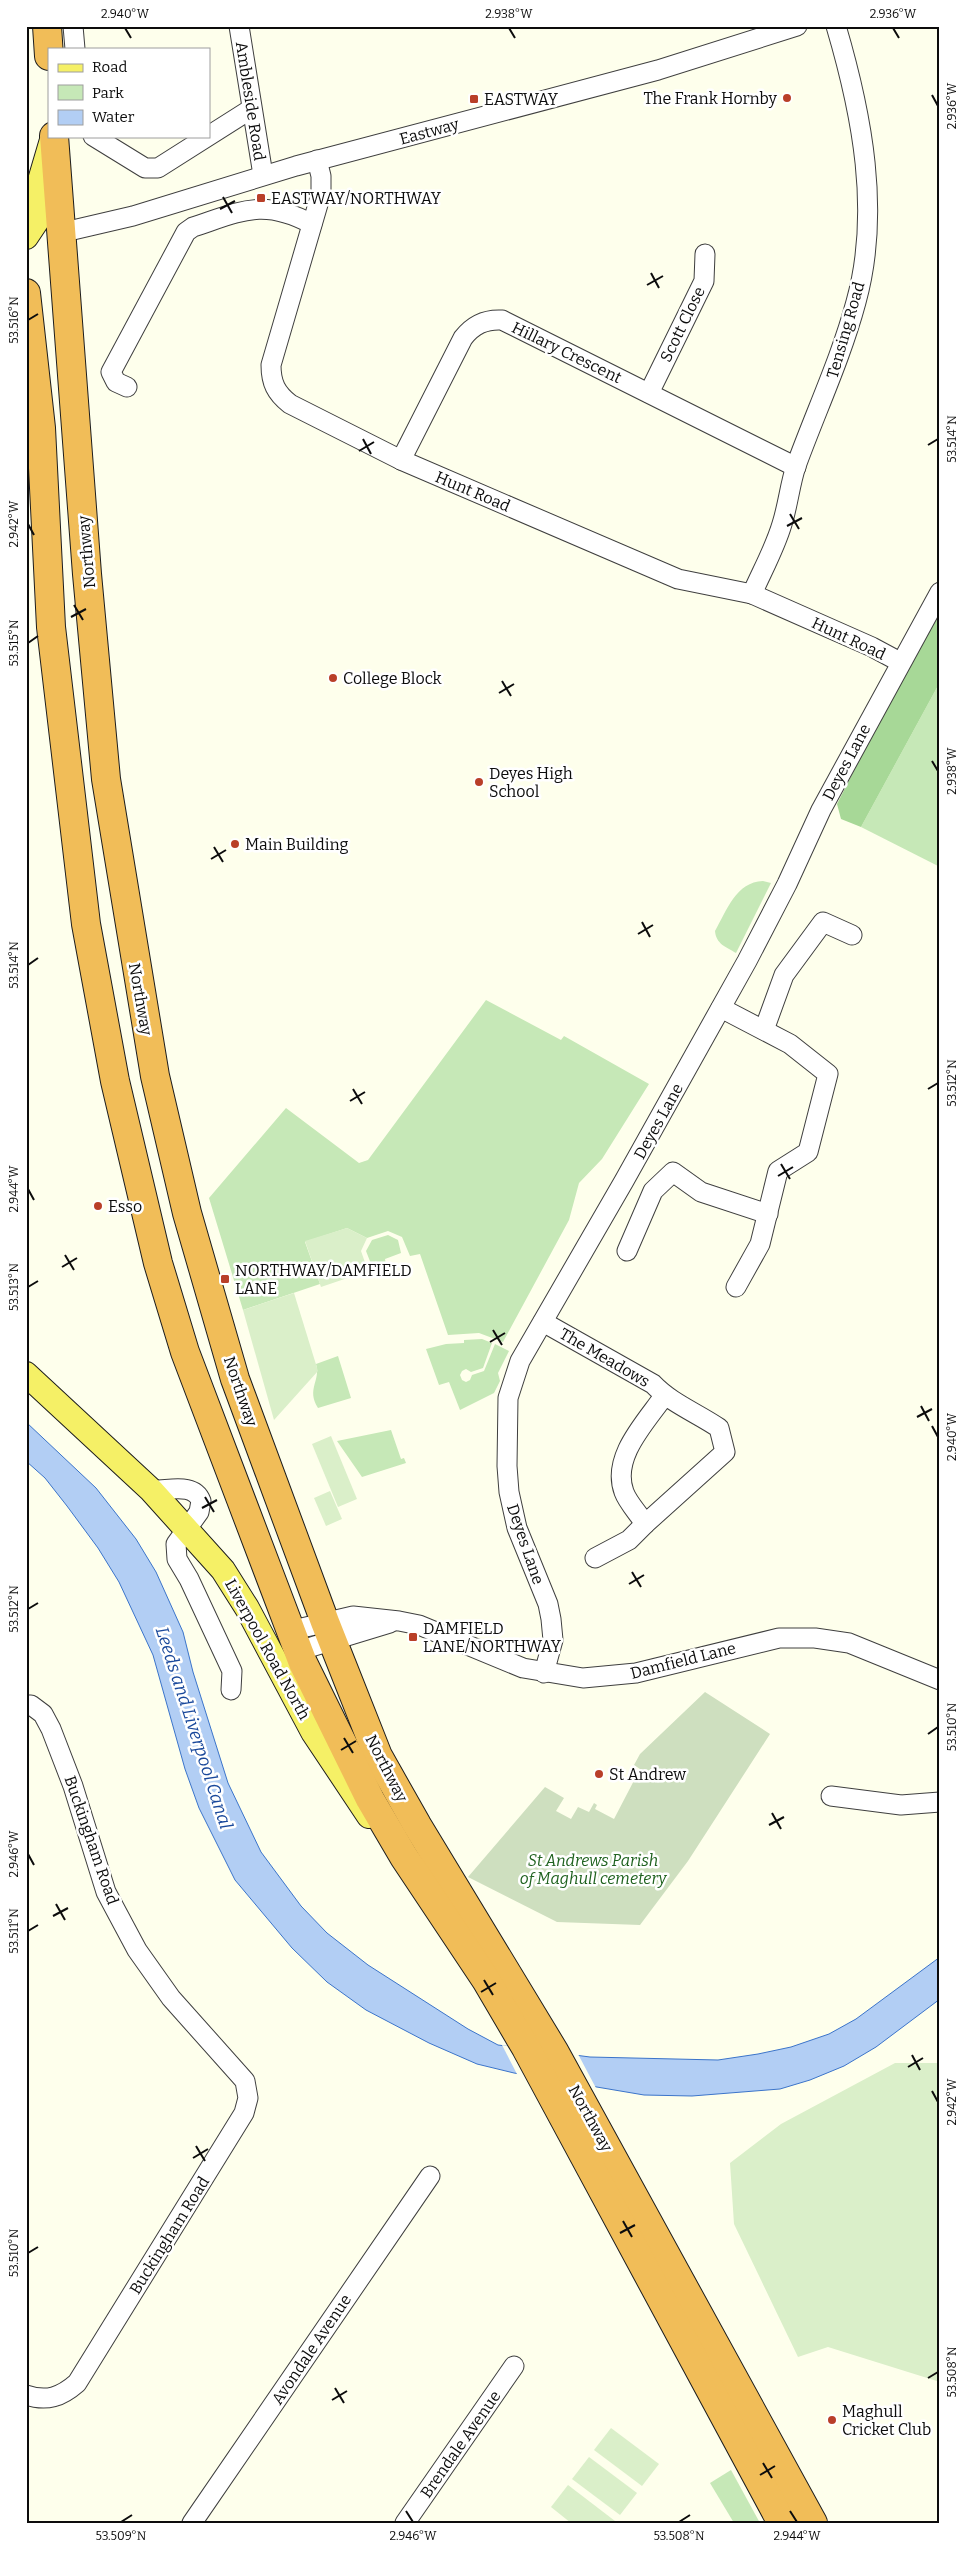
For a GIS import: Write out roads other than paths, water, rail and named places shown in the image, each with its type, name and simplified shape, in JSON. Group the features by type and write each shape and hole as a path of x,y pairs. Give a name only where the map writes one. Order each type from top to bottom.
{"highway":[{"path":"47,26 48,48"},
{"name":"Northway","path":"53,138 106,778 155,1076 187,1213 312,1638 330,1717 370,1799 404,1857 486,1980 552,2094 782,2523"},
{"name":"Northway","path":"26,293 41,428 54,647 86,924 115,1081 158,1263 184,1352 312,1638 417,1824 554,2051 813,2523"}],"main road":[{"path":"26,238 38,219 40,208 39,184 52,138"},
{"path":"26,238 60,233"},
{"name":"Liverpool Road North","path":"26,1374 151,1490 185,1529 204,1547 236,1589 313,1732 359,1804 404,1857"}],"street":[{"path":"74,26 75,48"},
{"name":"Ambleside Road","path":"239,26 263,175"},
{"name":"Eastway","path":"60,233 178,203 263,175 317,160 658,70 775,30 797,26"},
{"name":"Tensing Road","path":"752,594 782,526 796,467 820,409 857,300 865,248 867,190 864,146 836,26"},
{"path":"210,135 251,109"},
{"path":"96,138 145,168 158,168 205,138"},
{"name":"Hunt Road","path":"317,160 321,176 321,194 271,365 274,388 290,404 401,460 678,579 752,594 872,647 900,662"},
{"path":"127,388 116,382 111,372 186,232 193,227 258,207 294,214 312,224"},
{"name":"Scott Close","path":"648,392 704,281 706,254"},
{"name":"Hillary Crescent","path":"401,460 463,338 470,329 492,319 502,320 796,467"},
{"name":"Deyes Lane","path":"544,1673 553,1640 551,1619 548,1604 517,1528 509,1492 506,1433 508,1398 520,1361 721,1008 787,884 821,810 900,662 940,592"},
{"path":"764,1030 784,975 823,922 852,935"},
{"path":"721,1008 790,1044 828,1074 808,1152 778,1171 760,1244 736,1287"},
{"path":"627,1251 653,1191 672,1172 700,1192 768,1214"},
{"name":"The Meadows","path":"543,1322 653,1384 664,1396 692,1410 719,1428 725,1452 629,1540 595,1558"},
{"name":"The Meadows","path":"646,1524 624,1492 622,1471 627,1448 664,1396"},
{"path":"151,1490 170,1491 186,1489 200,1496 202,1501 200,1512 185,1529 176,1544 176,1559 189,1579 232,1671 231,1690"},
{"name":"Damfield Lane","path":"312,1638 399,1621 419,1625 523,1668 583,1678 636,1673 770,1640 815,1638 849,1643 940,1680"},
{"name":"Buckingham Road","path":"26,1705 31,1705 43,1714 51,1729 74,1786 106,1892 137,1950 171,1998 245,2081 248,2098 244,2113 77,2383 65,2393 50,2399 37,2399 26,2395"},
{"path":"831,1796 902,1805 940,1802"},
{"name":"Avondale Avenue","path":"192,2523 430,2176"},
{"name":"Brendale Avenue","path":"405,2523 514,2366"}],"water":[{"name":"Leeds and Liverpool Canal","path":"26,1422 96,1488 136,1539 156,1572 183,1632 193,1672 228,1783 261,1852 301,1906 327,1933 368,1965 468,2029 498,2045 590,2057 718,2060 791,2047 829,2034 856,2019 940,1957 940,1999 876,2047 844,2066 810,2080 780,2089 692,2096 644,2095 514,2073 477,2064 429,2043 366,2010 327,1982 292,1948 235,1880 199,1808 185,1769 153,1655 119,1582 98,1548 45,1478 26,1461"}],"place":[{"name":"The Frank Hornby","path":"787,98"},
{"name":"EASTWAY","path":"474,99"},
{"name":"EASTWAY/NORTHWAY","path":"261,198"},
{"name":"College Block","path":"333,678"},
{"name":"Deyes High School","path":"479,782"},
{"name":"Main Building","path":"235,844"},
{"name":"Esso","path":"98,1206"},
{"name":"NORTHWAY/DAMFIELD LANE","path":"225,1279"},
{"name":"DAMFIELD LANE/NORTHWAY","path":"413,1637"},
{"name":"St Andrew","path":"599,1774"},
{"name":"Maghull Cricket Club","path":"832,2420"}],"park label":[{"name":"St Andrews Parish of Maghull cemetery","path":"593,1869"}]}
